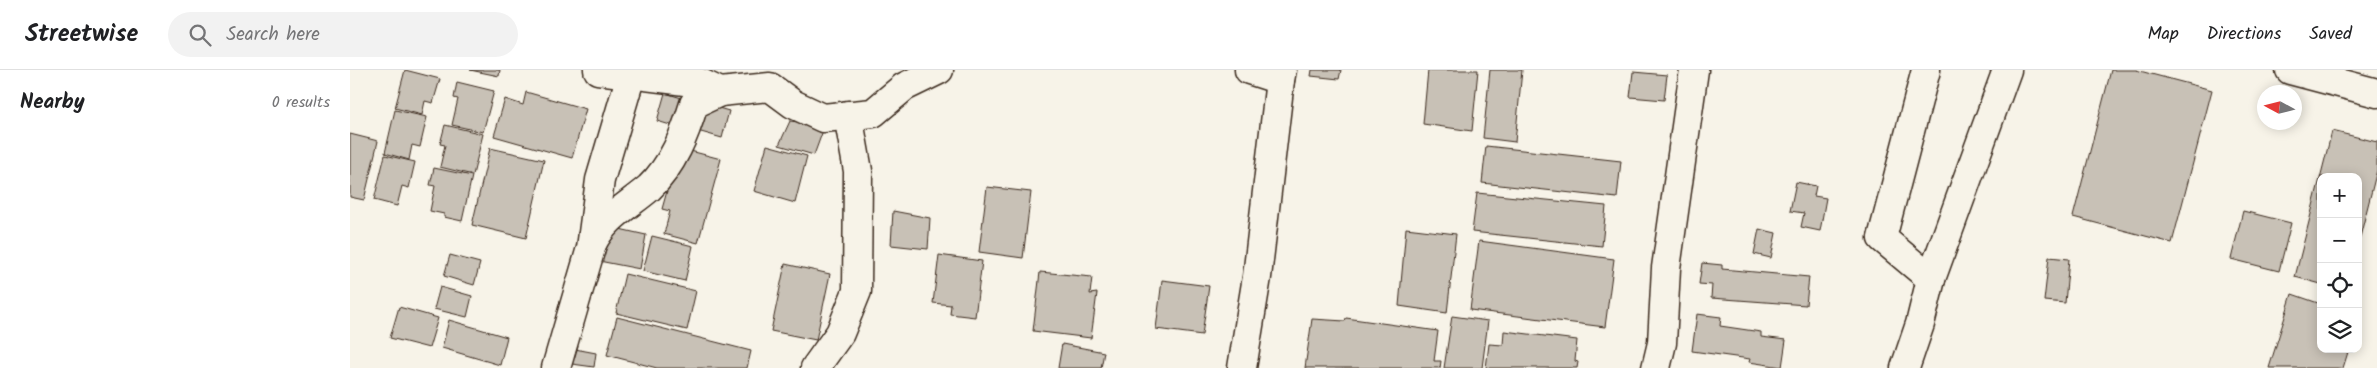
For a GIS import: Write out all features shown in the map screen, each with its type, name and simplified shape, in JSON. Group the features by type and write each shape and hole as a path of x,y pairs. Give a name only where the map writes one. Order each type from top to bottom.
{"street":[{"path":"598,70 631,75 645,74 701,83 720,92"},
{"path":"556,368 598,230 651,186 682,143 694,104 720,92 773,79 794,104 823,118 873,113 904,87 939,70"},
{"path":"1242,368 1257,277 1281,75 1249,70"},
{"path":"1656,368 1662,343 1666,268 1694,70"},
{"path":"1926,70 1882,238 1931,279"},
{"path":"1905,368 1920,324 1931,279 2007,70"},
{"path":"2290,70 2377,93"},
{"path":"591,248 600,180 631,75"},
{"path":"815,368 840,333 857,290 858,171 848,116"}],"building":[{"path":"405,70 440,79 433,103 425,101 422,115 395,108"},
{"path":"470,70 500,70 499,76"},
{"path":"1312,70 1341,70 1339,79 1311,76"},
{"path":"1428,70 1478,70 1472,131 1423,124"},
{"path":"1490,70 1522,70 1515,142 1483,138"},
{"path":"2111,70 2136,70 2212,90 2172,243 2073,217"},
{"path":"1633,72 1667,75 1664,100 1630,97"},
{"path":"457,82 494,91 483,132 452,125 458,99 454,98"},
{"path":"526,92 586,109 572,158 494,136 505,99 523,105"},
{"path":"665,93 685,99 677,127 657,121"},
{"path":"701,103 729,111 722,138 694,130"},
{"path":"395,110 427,117 420,147 412,145 409,160 385,153"},
{"path":"790,121 825,125 814,155 779,145"},
{"path":"445,125 483,134 473,175 440,167 445,145 440,144"},
{"path":"2332,131 2377,142 2377,170 2362,229 2362,173 2321,173"},
{"path":"350,134 378,141 364,200 350,197"},
{"path":"767,145 807,156 795,203 754,191"},
{"path":"1486,146 1621,161 1617,198 1482,183"},
{"path":"490,148 544,160 526,238 472,225"},
{"path":"679,148 721,159 698,243 664,234 670,211 662,209"},
{"path":"385,155 415,162 409,188 402,186 397,206 374,200"},
{"path":"434,168 472,176 462,221 444,217 444,214 430,211 435,186 430,185"},
{"path":"1796,182 1816,186 1814,196 1826,198 1820,231 1801,227 1804,213 1790,211"},
{"path":"987,187 1031,192 1023,258 979,252"},
{"path":"2317,190 2317,283 2295,277"},
{"path":"1477,193 1606,206 1602,246 1472,232"},
{"path":"893,211 930,218 928,249 891,245"},
{"path":"2243,211 2291,223 2279,271 2231,259"},
{"path":"606,226 646,235 640,269 599,261"},
{"path":"1406,228 1456,234 1447,313 1399,306"},
{"path":"1759,229 1776,233 1771,258 1754,254"},
{"path":"652,236 693,246 685,281 643,271"},
{"path":"1479,241 1614,259 1605,327 1470,310"},
{"path":"450,255 480,263 474,285 444,276"},
{"path":"939,255 982,261 975,317 950,314 951,305 933,303"},
{"path":"2049,257 2069,259 2065,303 2044,301"},
{"path":"1702,263 1722,265 1722,269 1809,277 1806,305 1711,298 1712,285 1699,284"},
{"path":"785,264 830,274 816,340 771,331"},
{"path":"1040,272 1092,277 1090,294 1097,293 1091,338 1033,331"},
{"path":"625,274 696,291 687,330 616,313"},
{"path":"1162,280 1209,286 1202,335 1156,329"},
{"path":"440,287 472,296 467,317 434,309"},
{"path":"2292,294 2317,303 2317,353 2348,353 2343,368 2269,368"},
{"path":"399,307 438,318 429,348 390,338"},
{"path":"1697,314 1721,317 1720,326 1761,332 1761,337 1786,340 1782,367 1749,362 1750,359 1692,351"},
{"path":"1452,316 1488,321 1482,368 1444,368"},
{"path":"617,317 751,351 747,368 657,368 607,355"},
{"path":"1346,318 1438,331 1434,361 1441,361 1440,368 1305,368 1312,319 1345,321"},
{"path":"449,320 507,337 500,365 442,348"},
{"path":"1504,331 1577,340 1575,361 1578,362 1577,368 1486,368 1489,344 1503,345"},
{"path":"1062,344 1104,352 1101,368 1058,368"},
{"path":"575,349 596,353 594,367 572,364"}]}
